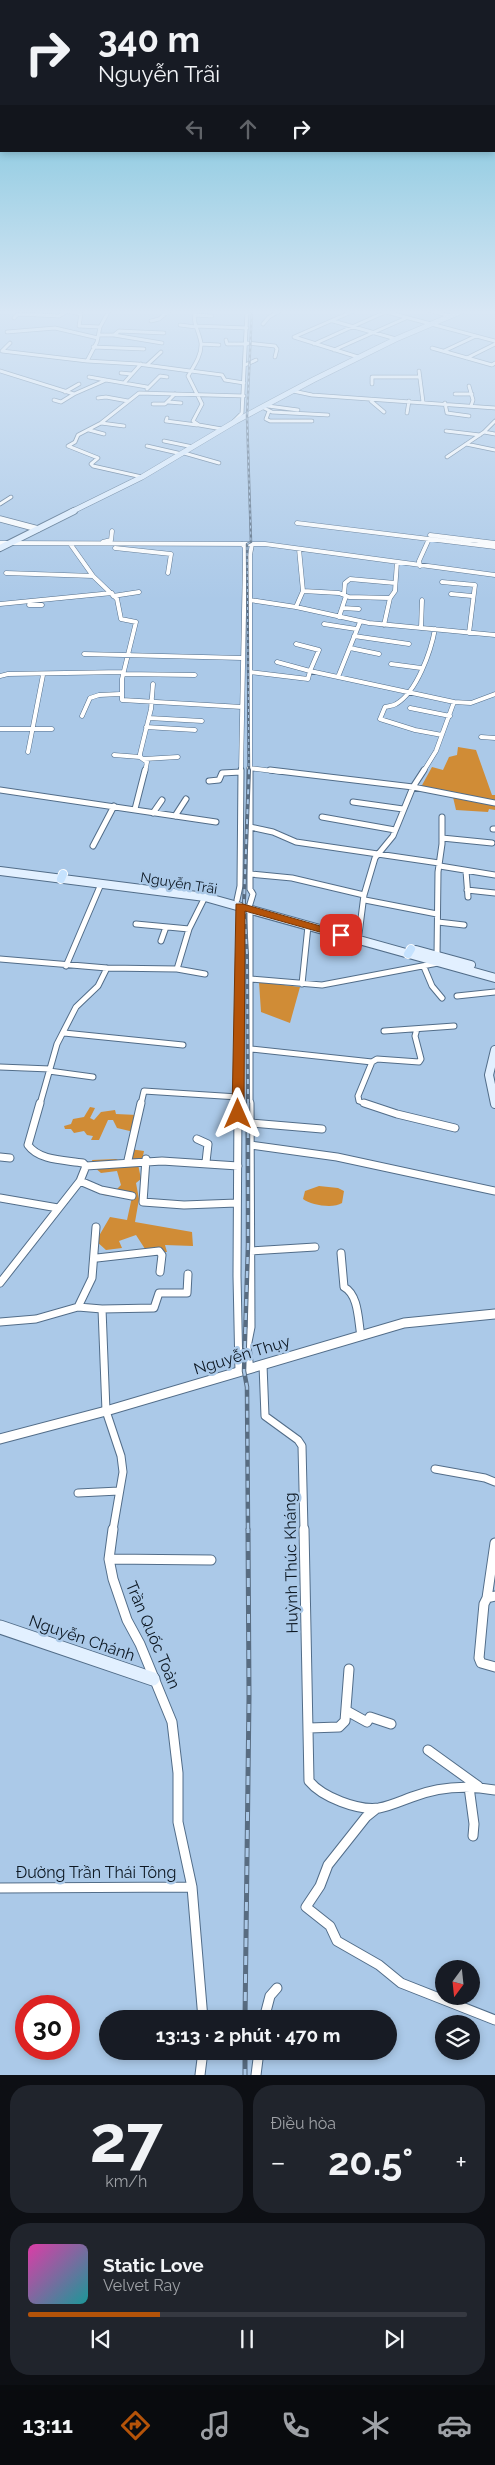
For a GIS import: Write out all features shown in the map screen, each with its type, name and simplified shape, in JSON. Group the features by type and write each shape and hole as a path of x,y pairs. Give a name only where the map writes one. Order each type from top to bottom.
{"main road":[{"path":"0,548 142,477 231,424 271,406"},
{"name":"Nguyễn Trãi","path":"0,866 101,884 204,897 238,904 359,934 410,951"},
{"name":"Nguyễn Trãi","path":"0,871 206,893 238,904"},
{"name":"Nguyễn Trãi","path":"250,907 308,926 438,959 495,978"},
{"name":"Nguyễn Trãi","path":"438,959 495,972"},
{"path":"495,1050 489,1075 495,1104"},
{"name":"Nguyễn Chánh","path":"0,1628 153,1679"}],"street":[{"path":"122,406 101,423 78,435 75,442 68,446 98,458 91,464 93,466 142,477"},
{"path":"199,425 193,421 201,406"},
{"path":"231,424 242,413 243,406"},
{"path":"377,406 384,412"},
{"path":"407,414 408,406"},
{"path":"446,406 447,412 469,416"},
{"path":"471,406 495,408"},
{"path":"267,408 298,410"},
{"path":"267,408 328,415"},
{"path":"267,408 266,419 312,421"},
{"path":"167,418 166,421 170,424 199,425 222,429"},
{"path":"447,457 484,432 495,421"},
{"path":"101,423 124,426"},
{"path":"89,430 104,434"},
{"path":"446,431 480,435"},
{"path":"484,432 495,434"},
{"path":"164,441 193,447"},
{"path":"466,444 495,450"},
{"path":"147,446 219,463"},
{"path":"0,504 11,497"},
{"path":"0,519 38,529"},
{"path":"298,521 495,547"},
{"path":"0,543 71,545 104,543 111,540 112,531"},
{"path":"431,538 495,542"},
{"path":"420,566 419,561 431,538"},
{"path":"17,540 104,543 252,544 495,576"},
{"path":"104,543 109,548 171,554 168,573"},
{"path":"239,1372 237,1203 238,904 240,886 242,658 246,560 245,547 242,544"},
{"path":"250,1369 247,1347 251,1327 250,907 253,894 250,889 249,768 252,544"},
{"path":"71,545 93,576 117,599 121,619 136,622 123,673 120,694 122,700 151,700 242,707"},
{"path":"296,607 303,591 299,549"},
{"path":"384,625 390,598 395,591 398,562"},
{"path":"6,573 93,576"},
{"path":"339,617 343,608 345,583 350,579 395,583"},
{"path":"442,582 474,584 469,633"},
{"path":"303,591 390,598"},
{"path":"0,604 139,592"},
{"path":"451,594 472,596"},
{"path":"250,600 296,607 360,622 495,635"},
{"path":"421,628 422,617 420,609 422,600"},
{"path":"0,604 42,605"},
{"path":"343,608 359,610"},
{"path":"338,677 360,622"},
{"path":"324,624 356,629"},
{"path":"435,629 433,643 408,691 396,704 385,707 380,720 442,736"},
{"path":"354,636 409,644"},
{"path":"250,672 306,680 319,650 296,644"},
{"path":"350,648 379,654"},
{"path":"84,654 242,658"},
{"path":"277,662 310,671 454,702 467,703 495,694"},
{"path":"391,664 421,668"},
{"path":"0,676 8,674 123,673 195,675"},
{"path":"28,752 38,691 44,675"},
{"path":"142,758 153,684"},
{"path":"82,716 86,700 90,696 120,694"},
{"path":"359,934 364,897 375,858 395,830 413,787 436,751 454,702"},
{"path":"410,708 450,716"},
{"path":"149,718 202,721"},
{"path":"146,728 195,730"},
{"path":"0,729 52,729"},
{"path":"481,737 495,738"},
{"path":"114,755 142,758 178,757"},
{"path":"135,809 147,762 142,758"},
{"path":"249,768 413,787 495,803"},
{"path":"209,781 219,780 222,773 241,772"},
{"path":"0,790 216,822"},
{"path":"175,816 186,799"},
{"path":"153,813 162,800"},
{"path":"353,802 403,809"},
{"path":"93,846 114,806"},
{"path":"322,817 395,830"},
{"path":"251,979 322,985 355,977 424,967 438,959 439,865 442,817"},
{"path":"250,826 264,829 296,842 380,853 466,871 495,875"},
{"path":"442,838 492,843"},
{"path":"466,871 468,897"},
{"path":"250,874 292,878 407,910 438,914"},
{"path":"66,966 101,884"},
{"path":"468,890 495,893"},
{"path":"177,969 190,930 204,897"},
{"path":"438,922 464,925"},
{"path":"136,924 190,930"},
{"path":"302,984 305,931 308,926"},
{"path":"161,941 166,927"},
{"path":"0,959 66,966 177,969 205,974"},
{"path":"424,967 432,986 442,998"},
{"path":"107,968 98,986 76,1007 57,1044 28,1145 30,1150 36,1154 86,1166 146,1159 206,1162 238,1166"},
{"path":"457,996 495,992"},
{"path":"384,1031 454,1026"},
{"path":"418,1029 415,1036 421,1059 420,1062 377,1058 372,1062 362,1083 358,1096 359,1102 397,1114 455,1128"},
{"path":"64,1032 183,1045"},
{"path":"251,1049 372,1062"},
{"path":"0,1067 50,1070 93,1077"},
{"path":"128,1160 144,1091 238,1097"},
{"path":"252,1123 322,1129"},
{"path":"197,1139 208,1144 206,1162"},
{"path":"251,1146 337,1157 495,1191"},
{"path":"0,1158 10,1158"},
{"path":"146,1159 143,1202 184,1205 237,1203"},
{"path":"0,1282 80,1181 86,1166"},
{"path":"80,1181 101,1190 132,1196"},
{"path":"0,1198 58,1208"},
{"path":"78,1307 92,1286 97,1258 94,1245 96,1227"},
{"path":"251,1250 314,1247"},
{"path":"97,1258 135,1252 159,1251 162,1255 160,1272"},
{"path":"341,1252 344,1286 353,1292 361,1336"},
{"path":"0,1322 36,1319 55,1312 78,1307 102,1309 154,1308 159,1294 187,1292 188,1274"},
{"name":"Trần Quốc Toản","path":"102,1309 106,1411 121,1456 123,1472 109,1559 113,1579 126,1620 140,1644 172,1722 178,1773 178,1822 192,1887 202,2010"},
{"name":"Nguyễn Thụy","path":"0,1439 106,1411 404,1323 495,1314"},
{"name":"Huỳnh Thúc Kháng","path":"263,1365 265,1416 298,1440 302,1446 309,1728 308,1780 314,1788 323,1792 367,1808 376,1809"},
{"path":"435,1469 485,1478 495,1482"},
{"path":"78,1493 119,1491"},
{"path":"495,1543 491,1597 484,1604 480,1658 481,1663 495,1667"},
{"path":"109,1559 211,1560"},
{"path":"309,1728 338,1727 346,1721 350,1669"},
{"path":"346,1711 367,1722 370,1717 391,1724"},
{"path":"428,1750 473,1787 474,1836"},
{"path":"495,1790 473,1787 418,1794 376,1809 366,1817 328,1866 320,1886 306,1907 330,1926 337,1941 379,1965 401,1983 495,2020"},
{"name":"Đường Trần Thái Tông","path":"0,1888 192,1887"},
{"path":"266,2010 270,1996 277,1988"},
{"path":"200,2075 202,2060"},
{"path":"256,2075 258,2060"}],"shaded area":[{"path":"458,747 476,750 492,795 495,795 495,801 421,787 432,767 443,770 449,757 457,755"},
{"path":"453,797 495,805 495,810 489,809 488,812 456,810"},
{"path":"259,982 300,987 290,1023 261,1012"},
{"path":"90,1107 95,1108 90,1118 94,1120 101,1112 115,1110 116,1114 137,1115 134,1132 117,1128 113,1120 108,1120 99,1140 91,1140 93,1136 87,1135 84,1131 74,1133 71,1129 65,1129 64,1126 71,1124 73,1119 84,1117"},
{"path":"130,1149 144,1151 143,1156 149,1161 138,1164 141,1179 136,1183 139,1199 135,1222 192,1232 193,1246 165,1245 167,1252 147,1252 136,1235 119,1241 122,1248 106,1250 96,1241 110,1217 127,1220 132,1197 114,1192 111,1196 103,1195 103,1188 117,1189 121,1185 117,1171 101,1173 94,1167 92,1160 116,1159 123,1162 127,1159"},
{"path":"319,1186 338,1188 344,1191 342,1203 333,1206 322,1206 303,1199 305,1191"}],"railway":[{"path":"247,406 251,542 247,544 249,770"},
{"path":"248,1104 247,954 244,902 249,770"},
{"path":"248,1104 248,1245 244,1371 247,1387 248,1530"},
{"path":"245,2010 249,1697 248,1529"},
{"path":"245,2060 245,2075"}],"route":[{"path":"238,1114 240,907 341,935"}]}
